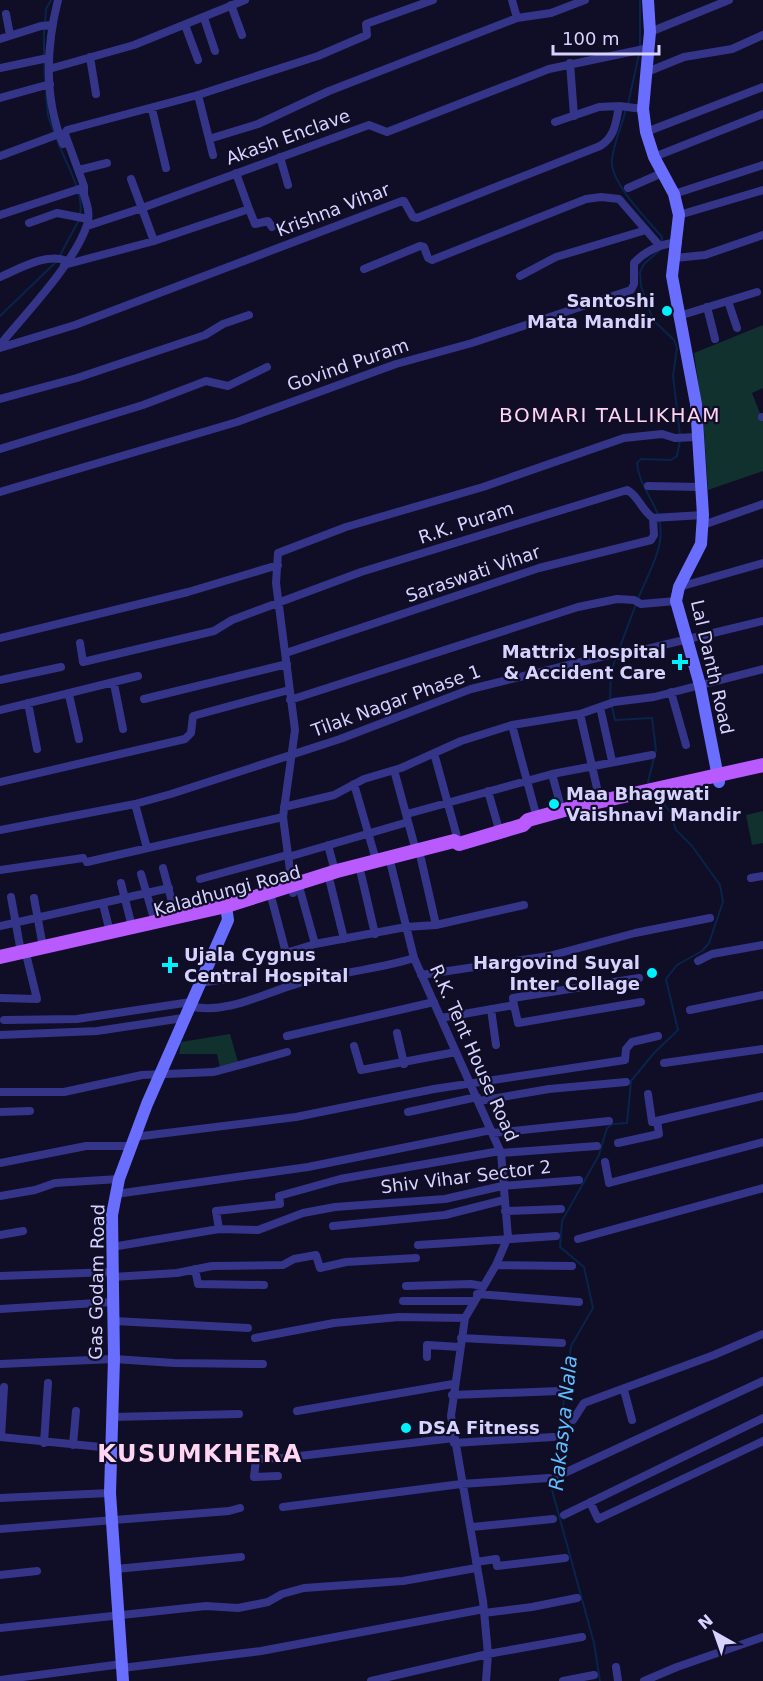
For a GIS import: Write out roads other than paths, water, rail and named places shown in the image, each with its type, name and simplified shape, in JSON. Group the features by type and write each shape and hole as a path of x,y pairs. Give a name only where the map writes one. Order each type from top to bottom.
{"main road":[{"name":"Kaladhungi Road","path":"718,779 763,765"},
{"name":"Kaladhungi Road","path":"0,965 43,947 227,909 385,861 457,850 459,844 500,833 537,818 763,771"},
{"name":"Kaladhungi Road","path":"523,825 529,828 600,801 659,792"},
{"name":"Kaladhungi Road","path":"332,877 361,874 385,861"},
{"name":"Kaladhungi Road","path":"227,909 272,900 295,890"},
{"name":"Kaladhungi Road","path":"0,957 24,955 155,922 177,921"}],"street":[{"path":"0,346 62,261 84,219 80,190 58,135 47,85 49,69 45,59 46,25 58,0"},
{"path":"49,69 134,45 245,0"},
{"path":"0,156 67,130 152,109 327,52 367,35 366,24 433,0"},
{"path":"512,0 516,18"},
{"path":"209,139 258,124 329,91 516,18 550,13 585,0"},
{"name":"Lal Danth Road","path":"648,0 650,32 642,49 647,72 644,109 646,132 654,157 674,194 680,215 668,243 675,258 672,276 690,363 703,520 701,544 679,587 676,601 700,685 718,779"},
{"path":"650,32 729,0"},
{"path":"231,5 242,35"},
{"path":"6,14 10,35"},
{"path":"204,18 215,51"},
{"path":"0,39 46,25"},
{"path":"185,25 198,60"},
{"path":"647,72 684,57 732,49 763,35"},
{"name":"Akash Enclave","path":"29,223 57,213 84,219 142,208 369,125 387,132 538,73 570,63 642,49"},
{"path":"90,57 96,94"},
{"path":"0,68 45,59"},
{"path":"570,63 574,116"},
{"path":"0,98 47,85"},
{"path":"646,132 763,87"},
{"path":"198,95 213,155"},
{"path":"555,122 599,107 623,106 644,109"},
{"name":"Krishna Vihar","path":"0,346 97,317 402,201 413,217 417,218 608,141 614,132 623,106"},
{"path":"152,109 166,168"},
{"path":"654,157 763,114"},
{"path":"0,214 80,190 84,186 79,170 58,135"},
{"path":"280,157 288,184"},
{"path":"79,170 107,163"},
{"path":"674,194 763,165"},
{"path":"236,173 255,224 268,221 272,227"},
{"path":"628,188 662,173"},
{"path":"131,179 154,241"},
{"path":"680,215 763,190"},
{"path":"364,269 420,246 424,247 428,258 432,260 586,199 602,196 619,199 646,230 668,243"},
{"path":"0,276 154,241 249,209"},
{"path":"520,276 556,257 646,230"},
{"path":"675,258 705,255 763,236"},
{"name":"Govind Puram","path":"0,492 237,422 396,364 472,343 631,290 634,284 634,263 668,243"},
{"path":"679,316 757,292"},
{"path":"728,301 737,328"},
{"path":"707,307 715,339"},
{"path":"0,399 77,378 205,335 223,324 249,315"},
{"path":"0,449 143,405 206,381 228,386 267,367"},
{"path":"315,944 295,890 287,856 284,807 287,777 294,755 295,730 276,583 278,553 346,527 483,487 624,438 662,434 679,438 697,437"},
{"path":"648,486 700,487"},
{"name":"R.K. Puram","path":"278,603 361,572 627,490 632,491 645,512 657,518"},
{"path":"657,518 703,520 763,504"},
{"name":"Saraswati Vihar","path":"286,653 539,568 651,540 654,536 657,518"},
{"path":"679,587 763,563"},
{"path":"0,638 188,591 278,565"},
{"path":"290,700 578,607 617,599 638,602 676,601"},
{"path":"80,643 83,662 214,631 226,623 278,603"},
{"name":"Tilak Nagar Phase 1","path":"0,830 135,804 294,755 471,689 763,621"},
{"path":"144,699 287,664"},
{"path":"0,680 61,667"},
{"path":"284,807 334,795 354,784 512,725 580,714 607,705 763,669"},
{"path":"0,710 114,684 138,676"},
{"path":"114,684 123,729"},
{"path":"0,782 185,740 191,733 193,716 238,706 290,690"},
{"path":"671,692 686,744"},
{"path":"69,695 79,739"},
{"path":"28,703 37,749"},
{"path":"607,705 612,761"},
{"path":"580,714 600,801"},
{"path":"512,725 537,818"},
{"path":"434,753 459,844"},
{"path":"200,879 368,834 448,802 528,780 590,765 652,755"},
{"path":"393,770 419,855 436,925"},
{"path":"552,774 572,811"},
{"name":"R.K. Tent House Road","path":"354,784 368,834 385,861 414,958 500,1152 508,1237 496,1265 465,1318 452,1395 454,1440 461,1484 472,1527 484,1611 488,1654 486,1681"},
{"path":"488,791 500,833"},
{"path":"135,804 147,848"},
{"path":"0,870 85,860 284,818"},
{"path":"328,845 344,939"},
{"path":"164,868 177,921"},
{"path":"141,874 155,922"},
{"path":"361,874 375,934"},
{"path":"752,878 763,876"},
{"path":"121,883 132,927"},
{"path":"0,926 169,888"},
{"path":"0,998 37,999 11,897"},
{"path":"34,898 43,947"},
{"path":"272,900 286,953 315,944 406,927 436,925 524,905"},
{"path":"103,904 104,936"},
{"name":"Gas Godam Road","path":"123,1681 110,1492 114,1359 112,1215 119,1179 132,1142 228,920 227,909"},
{"path":"421,975 549,956 635,933 710,918"},
{"path":"698,961 712,954 763,945"},
{"path":"4,1020 77,1019 242,1003 312,980 391,965 414,958"},
{"path":"199,983 254,975"},
{"path":"639,978 513,999 518,1023 641,1002"},
{"path":"690,1010 763,995"},
{"path":"287,1036 434,1002"},
{"path":"441,1018 514,1005"},
{"path":"0,1035 97,1031 188,1008"},
{"path":"490,1009 496,1045"},
{"path":"397,1033 404,1064"},
{"path":"0,1163 86,1146 132,1142 296,1117 470,1083 625,1060 626,1049 632,1042 658,1036"},
{"path":"354,1046 361,1070 404,1064 456,1052"},
{"path":"664,1063 763,1049"},
{"path":"0,1092 64,1092 161,1072 214,1072 286,1052"},
{"path":"408,1112 549,1089 626,1082"},
{"path":"648,1094 652,1122 763,1096"},
{"path":"0,1112 30,1111"},
{"path":"116,1194 308,1167 492,1131 609,1121"},
{"path":"618,1143 659,1134 657,1121"},
{"path":"605,1162 609,1183 763,1142"},
{"path":"219,1229 216,1211 280,1204 279,1196 340,1179 500,1152 597,1146"},
{"path":"0,1196 35,1190 55,1183 119,1179"},
{"name":"Shiv Vihar Sector 2","path":"112,1247 144,1244 219,1229 258,1230 303,1213 334,1207 445,1199 502,1186 579,1180"},
{"path":"578,1239 763,1188"},
{"path":"333,1226 445,1215 504,1200"},
{"path":"505,1211 561,1209"},
{"path":"0,1235 23,1232"},
{"path":"418,1245 508,1237 556,1236"},
{"path":"0,1276 112,1274 212,1266 283,1265 294,1258 316,1255 320,1268 355,1261 416,1258"},
{"path":"496,1265 572,1266"},
{"path":"195,1269 198,1284 222,1282 264,1285"},
{"path":"406,1286 471,1284 478,1294"},
{"path":"403,1301 478,1294 579,1302"},
{"path":"0,1309 113,1302"},
{"path":"255,1338 334,1323 399,1317 465,1318"},
{"path":"114,1322 248,1328"},
{"path":"573,1420 584,1403 624,1390 763,1334"},
{"path":"427,1358 427,1345 461,1342 562,1343"},
{"path":"0,1364 114,1359 174,1363 263,1364"},
{"path":"283,1507 461,1484 553,1477 763,1381"},
{"path":"44,1443 48,1383"},
{"path":"297,1411 453,1384"},
{"path":"4,1387 0,1437 111,1448"},
{"path":"624,1390 632,1420"},
{"path":"452,1395 559,1391"},
{"path":"73,1446 76,1411"},
{"path":"112,1417 239,1414"},
{"path":"564,1515 763,1418"},
{"path":"278,1476 254,1477 256,1459 454,1440 553,1437"},
{"path":"590,1502 598,1519 715,1461 763,1441"},
{"path":"0,1498 110,1492"},
{"path":"0,1529 229,1511 240,1508"},
{"path":"472,1527 553,1519"},
{"path":"116,1569 241,1557"},
{"path":"0,1628 119,1613 206,1606 238,1608 268,1602 282,1594 304,1588 403,1581 496,1559 497,1566 565,1558"},
{"path":"0,1575 37,1571"},
{"path":"0,1680 261,1651 484,1611 532,1607 576,1598"},
{"path":"644,1681 677,1666 763,1636"},
{"path":"371,1681 488,1654 582,1637"},
{"path":"616,1667 618,1681"},
{"path":"563,1681 594,1675"}],"waterway":[{"path":"45,23 46,9 51,0"},
{"name":"Rakasya Nala","path":"640,0 640,48"},
{"path":"44,29 44,56"},
{"name":"Rakasya Nala","path":"628,104 639,54"},
{"path":"44,62 45,83"},
{"path":"46,92 48,116 54,133"},
{"name":"Rakasya Nala","path":"626,109 613,153 613,168 616,178 630,200 662,237 662,244"},
{"path":"56,138 76,186 81,206 80,214"},
{"path":"59,257 79,220"},
{"name":"Rakasya Nala","path":"661,249 644,264 640,272 641,286 653,320 674,340 677,348 673,376 680,435"},
{"path":"0,316 56,262"},
{"name":"Rakasya Nala","path":"638,599 656,556 661,533 656,510 642,481 637,463 641,459 671,460 677,456 680,441"},
{"name":"Rakasya Nala","path":"610,701 611,671 636,604"},
{"name":"Rakasya Nala","path":"612,707 615,720 652,718 656,750 648,782 651,786"},
{"name":"Rakasya Nala","path":"600,1681 594,1643 552,1490 571,1346 593,1308 584,1267 560,1247 562,1221 599,1155 607,1128 613,1124 627,1123 631,1081 654,1053 678,1030 666,979 677,965 702,951 709,943 723,902 720,885 692,846 676,830 670,812 657,795"}],"place":[{"name":"Santoshi Mata Mandir","path":"667,311"},
{"name":"Mattrix Hospital & Accident Care","path":"680,662"},
{"name":"Maa Bhagwati Vaishnavi Mandir","path":"554,804"},
{"name":"Ujala Cygnus Central Hospital","path":"170,965"},
{"name":"Hargovind Suyal Inter Collage","path":"652,973"},
{"name":"DSA Fitness","path":"406,1428"}],"district":[{"name":"BOMARI TALLIKHAM","path":"610,415"},
{"name":"KUSUMKHERA","path":"200,1454"}]}
